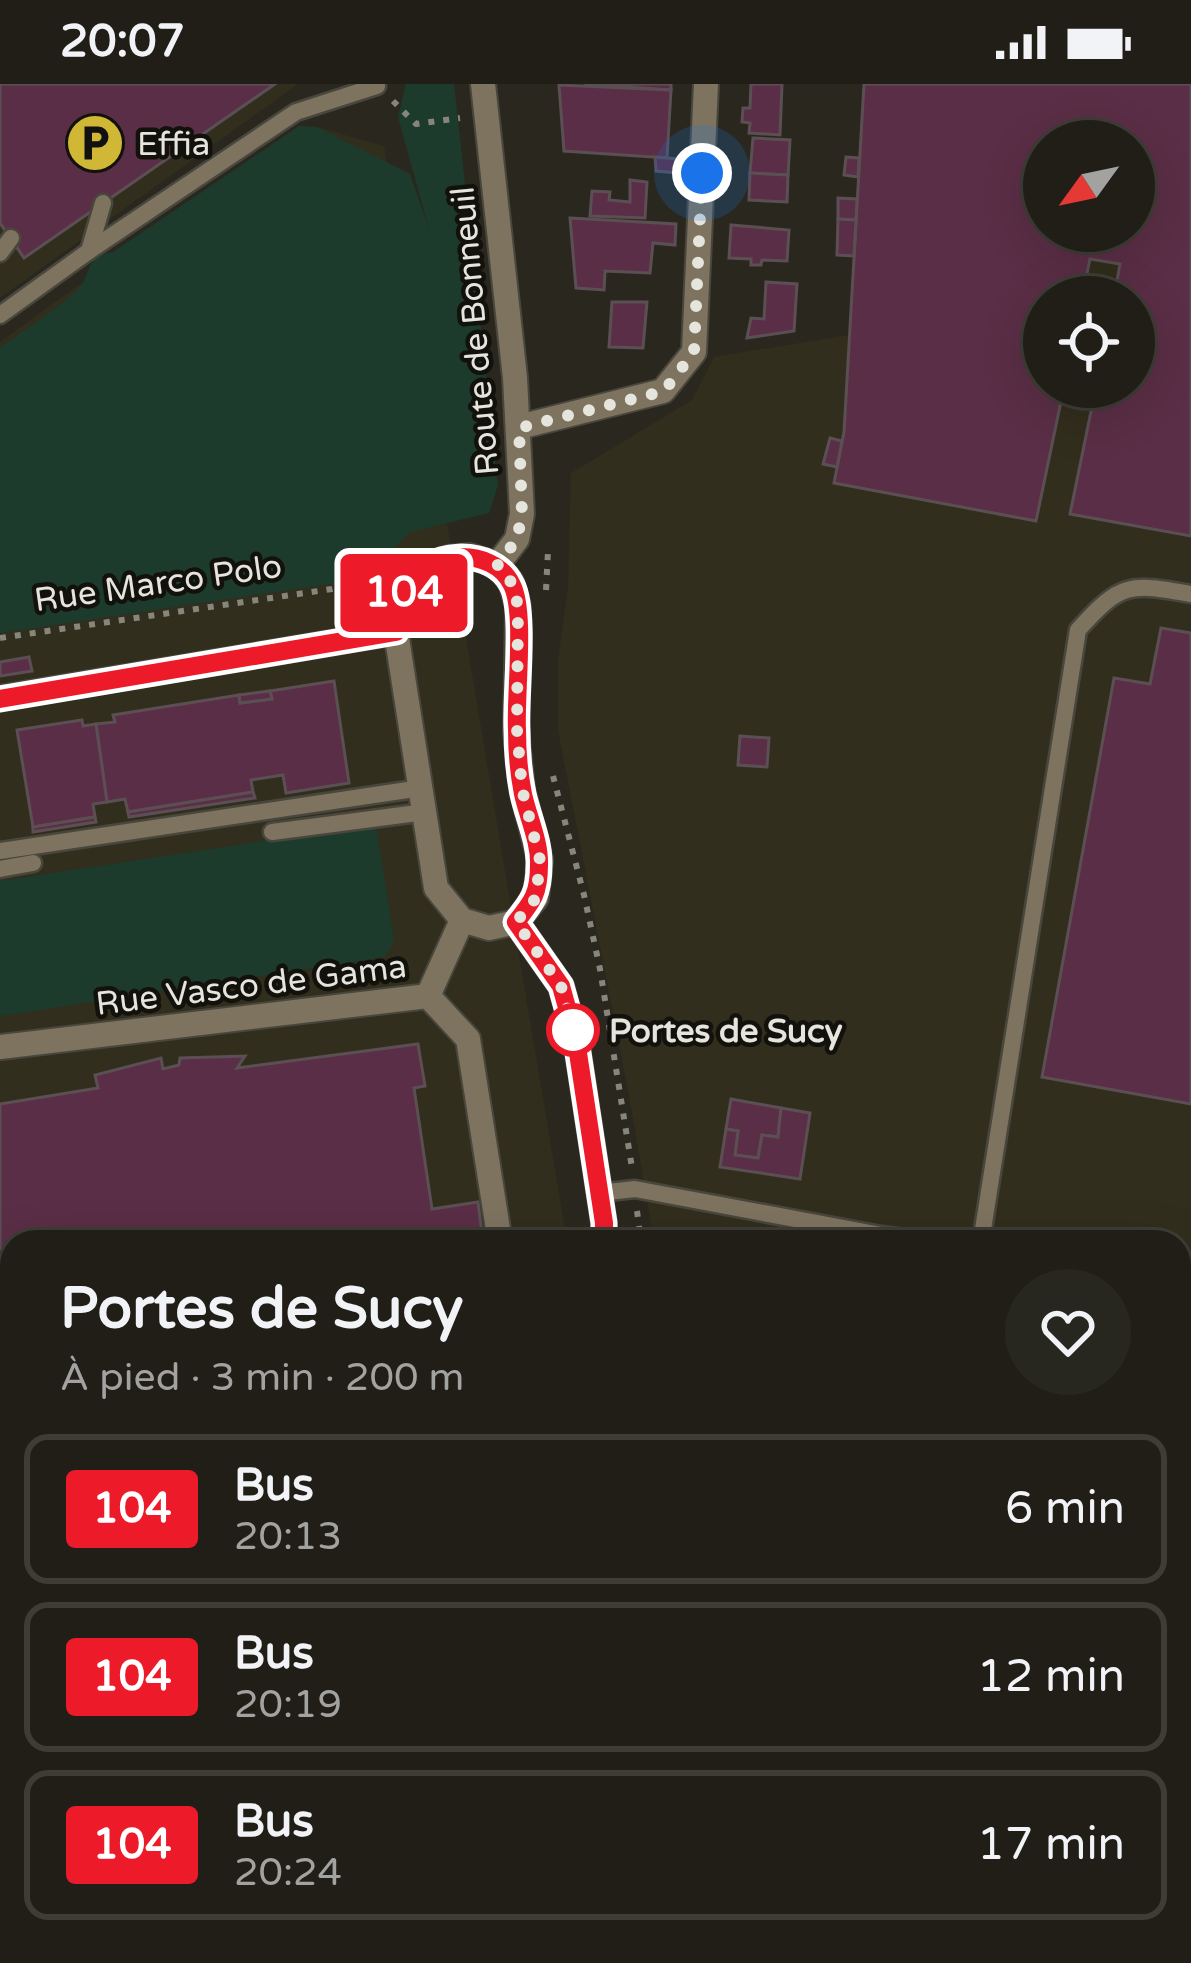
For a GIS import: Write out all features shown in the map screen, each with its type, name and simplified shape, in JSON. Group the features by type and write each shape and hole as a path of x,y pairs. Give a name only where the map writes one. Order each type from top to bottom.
{"street":[{"name":"Route de Bonneuil","path":"483,84 519,428 522,514 517,539 497,566"},
{"path":"519,428 664,391 694,352 706,84"},
{"path":"470,556 497,566 512,583 518,606 517,730 522,789 540,860 536,898 516,922 489,928 462,920 436,888 396,632 405,587 423,569 448,558 470,556"},
{"path":"0,698 396,632"},
{"name":"Rue Vasco de Gama","path":"0,1047 428,996 462,920"},
{"path":"516,922 561,986 576,1040 604,1230"},
{"path":"428,996 467,1039 498,1230"}],"lane":[{"path":"0,315 296,112 377,86"},
{"path":"89,251 103,203"},
{"path":"983,1230 1078,630 1104,601 1124,590 1149,587 1191,594"},
{"path":"272,832 423,800"},
{"path":"0,851 423,800"},
{"path":"0,869 33,863"},
{"path":"599,1193 635,1190 854,1230"}],"path":[{"path":"377,86 416,124 461,118"},
{"path":"546,592 548,551"},
{"name":"Rue Marco Polo","path":"0,638 332,589 367,577 392,555"},
{"path":"549,763 584,895 623,1106"}],"shaded area":[{"name":"Effia","path":"0,84 298,84 0,298"},
{"path":"864,84 1191,84 1191,1230 652,1230 558,730 558,661 568,587 571,473 692,400 714,357 849,335"},
{"path":"299,126 384,146 565,1230 0,1230 0,342"}],"green space":[{"path":"406,84 454,84 498,485 489,513 410,532 375,566 349,581 0,633 0,348 77,290 97,258 113,252 299,126 317,127 410,174 429,229 398,117"},
{"path":"376,824 394,941 385,957 0,1016 0,881"}],"building":[{"name":"Effia","path":"0,84 275,84 24,258 0,223"},
{"path":"584,84 671,84 671,90"},
{"path":"751,84 782,84 780,135 749,133 750,123 742,122 743,108 750,108"},
{"path":"864,84 1191,84 1191,536 1070,514 1092,408 1155,408 1155,276 1118,276 1120,264 1090,259 1086,276 1023,276 1023,408 1060,408 1036,521 834,483 844,432"},
{"path":"559,85 671,90 667,158 564,151"},
{"path":"753,138 790,140 788,175 750,173"},
{"path":"655,157 679,159 679,173 656,171"},
{"path":"846,157 859,158 858,177 844,175"},
{"path":"750,173 788,175 787,202 749,200"},
{"path":"630,180 647,182 645,218 590,216 592,191 610,192 609,200 630,202"},
{"path":"838,198 857,199 856,220 838,219"},
{"path":"570,218 676,224 675,245 653,243 650,273 605,271 604,290 576,288"},
{"path":"838,219 856,220 854,256 837,255"},
{"path":"731,225 789,230 787,261 762,260 761,265 751,265 751,259 729,258"},
{"path":"766,282 797,284 794,331 747,338 751,318 764,319"},
{"path":"612,302 647,302 643,348 609,347"},
{"path":"830,438 842,441 837,467 823,464"},
{"path":"1161,628 1191,633 1191,1104 1042,1077 1114,678 1150,684"},
{"path":"29,657 32,671 0,676 0,662"},
{"path":"334,681 349,783 286,793 283,775 251,780 253,792 128,812 125,799 107,802 96,724 115,722 113,715 239,695 240,703 272,699 270,691"},
{"path":"270,691 272,699 240,703 239,695"},
{"path":"82,720 83,726 96,724 107,802 93,804 95,817 33,827 17,730"},
{"path":"740,736 769,738 767,767 738,765"},
{"path":"253,792 255,798 129,817 128,812"},
{"path":"95,817 96,822 33,832 33,827"},
{"path":"418,1044 425,1086 414,1088 432,1209 478,1202 482,1230 0,1230 0,1104 98,1088 95,1075 161,1058 163,1069 179,1065 180,1058 245,1056 237,1068"},
{"path":"731,1099 781,1108 778,1137 762,1135 758,1158 735,1155 738,1131 726,1129"},
{"path":"781,1108 810,1113 800,1179 720,1167 726,1129 738,1131 735,1155 758,1158 762,1135 778,1137"}],"bus line":[{"name":"104","path":"0,699 396,632 405,587 423,569 448,558 470,556 497,566 512,583 518,606 517,730 522,789 540,860 536,898 516,922 561,986 576,1040 604,1230"}],"place":[{"name":"Effia","path":"95,143"},
{"name":"Portes de Sucy","path":"573,1030"}],"route":[{"path":"573,1030 576,1040 561,986 516,922 536,898 540,860 522,789 517,730 518,606 512,583 497,566 517,539 522,514 519,428 664,391 694,352 702,173"}]}
